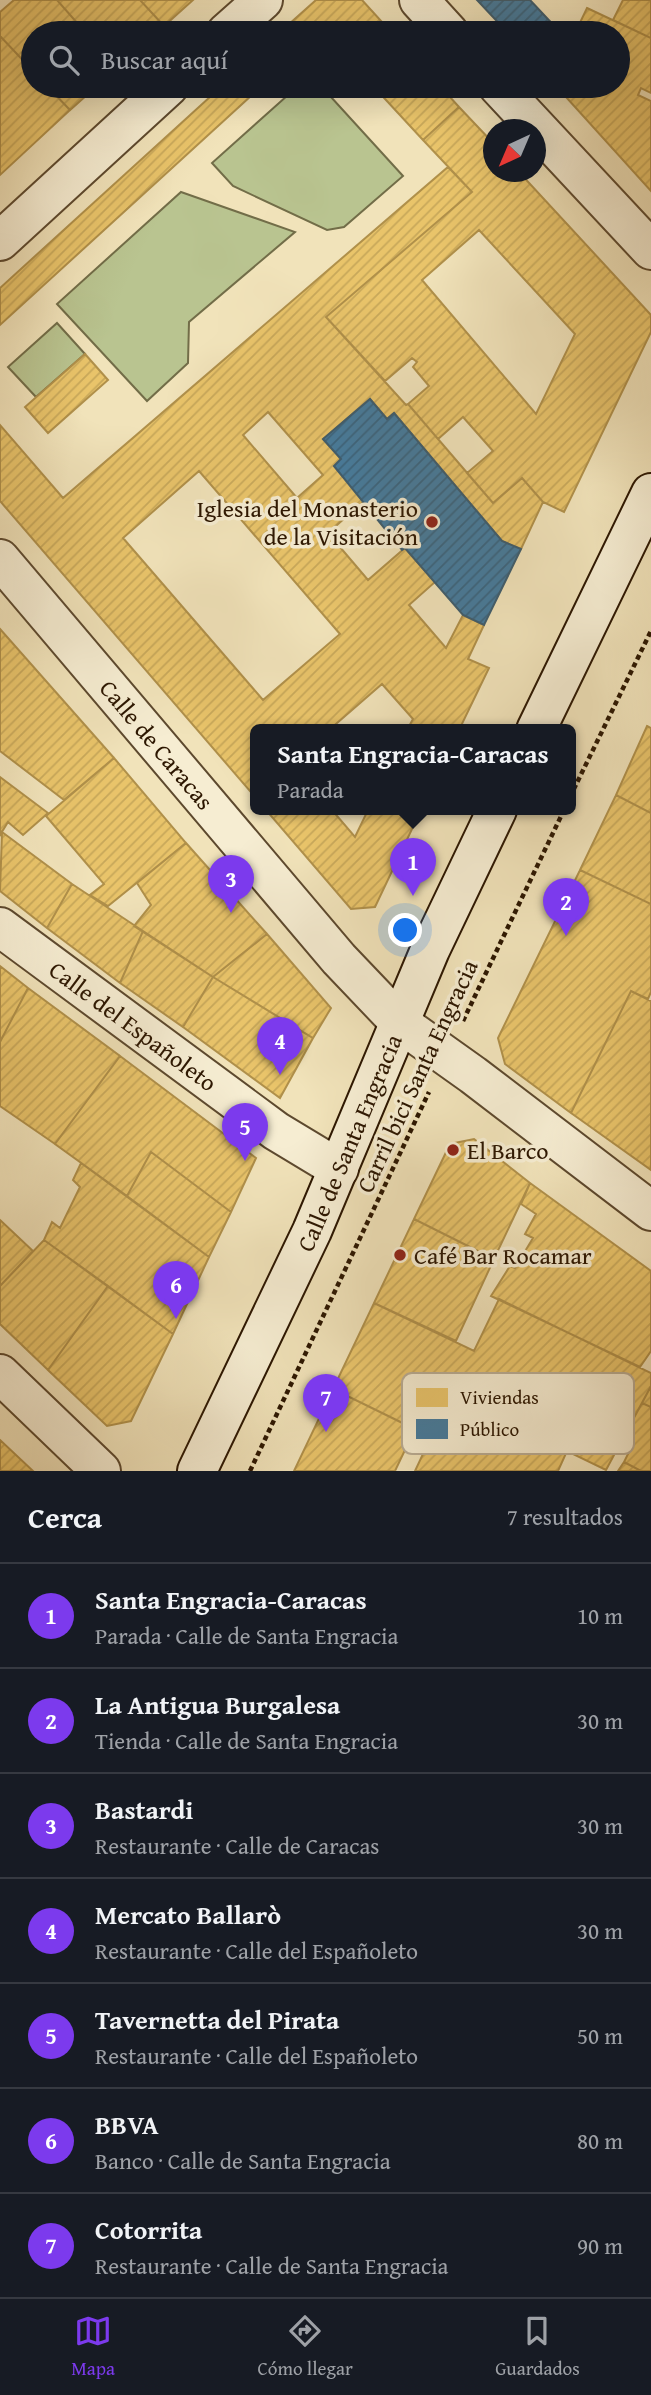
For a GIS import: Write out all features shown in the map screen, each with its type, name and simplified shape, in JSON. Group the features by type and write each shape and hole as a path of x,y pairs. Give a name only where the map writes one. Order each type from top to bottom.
{"street":[{"path":"239,21 263,0"},
{"path":"418,0 438,21"},
{"path":"0,241 156,98"},
{"path":"509,98 651,250"},
{"path":"539,724 651,493"},
{"name":"Calle de Caracas","path":"0,559 339,959 400,1023 473,1075 651,1211"},
{"name":"Calle de Santa Engracia","path":"197,1471 312,1231 430,950 496,815"},
{"name":"Calle del Españoleto","path":"0,927 276,1131 339,1169"},
{"path":"0,1374 102,1471"}],"path":[{"path":"576,785 651,631"},
{"name":"Carril bici Santa Engracia","path":"250,1471 562,815"}],"green space":[{"path":"285,98 332,98 403,176 344,227 327,230 233,186 212,163"},
{"path":"181,192 295,232 189,322 188,363 147,401 57,304"},
{"path":"57,323 85,354 36,397 8,367"}],"building: Viviendas":[{"path":"14,0 57,0 75,21 21,21 21,58 0,36 0,12"},
{"path":"57,0 140,0 159,21 75,21"},
{"path":"140,0 193,0 170,21 159,21"},
{"path":"316,0 362,0 381,21 292,21"},
{"path":"623,0 651,0 651,38 630,28 630,21 613,20"},
{"path":"587,8 615,21 581,21"},
{"path":"630,28 651,38 651,93 641,88 638,95 651,101 651,191 567,98 630,98"},
{"path":"0,36 21,58 21,98 58,98 70,110 0,175"},
{"path":"58,98 84,98 70,110"},
{"path":"209,98 249,98 0,325 0,288"},
{"path":"384,98 451,98 459,107 423,140"},
{"path":"459,107 483,132 483,182 528,182 651,315 651,332 564,512 543,502 522,478 493,503 467,473 493,451 463,417 438,439 408,404 429,386 413,367 417,362 412,358 385,381 326,317 472,192 423,140","holes":["479,230 575,334 536,414 422,280"]},
{"path":"448,167 472,192 326,317 406,405 408,404 493,503 522,478 543,502 521,549 502,541 394,413 387,419 370,399 323,439 341,459 334,466 364,501 328,533 368,580 405,548 435,582 409,605 446,648 463,615 484,625 468,659 489,668 462,724 410,724 413,719 382,684 336,724 250,724 250,791 0,501 0,425 63,498","holes":["268,412 323,475 297,498 243,435","199,471 340,634 263,700 123,538"]},
{"path":"85,354 108,380 48,433 25,407"},
{"path":"0,629 114,758 64,800 0,751"},
{"path":"647,726 651,728 651,813 616,795"},
{"path":"114,758 186,843 108,906 90,895 104,884 46,816"},
{"path":"0,777 48,813 23,835 8,822 0,835"},
{"path":"616,795 651,813 651,904 580,870"},
{"path":"270,815 336,815 355,837 366,815 419,815 375,907 351,909"},
{"path":"2,832 72,884 47,928 0,891"},
{"path":"186,843 267,934 213,977 134,926 151,905 137,883"},
{"path":"580,870 651,904 651,992 648,999 631,991 571,1113 505,1064 498,1038"},
{"path":"72,884 143,931 120,983 47,928"},
{"path":"143,931 213,977 183,1027 120,983"},
{"path":"267,934 331,1008 313,1038 213,977"},
{"path":"0,966 28,988 0,1042"},
{"path":"213,977 313,1038 280,1098 183,1027"},
{"path":"28,988 120,1056 55,1144 0,1106 0,1042"},
{"path":"631,991 651,1001 651,1170 571,1113"},
{"path":"120,1056 256,1158 231,1212 151,1152 127,1196 55,1144"},
{"path":"474,1139 530,1183 494,1259 414,1219 450,1144"},
{"path":"151,1152 231,1212 209,1257 127,1196"},
{"path":"81,1163 209,1257 173,1334 44,1240 52,1222 60,1228 80,1187 73,1180"},
{"path":"530,1183 651,1271 651,1351 640,1367 491,1296 510,1266 515,1268 533,1238 525,1234 536,1214 521,1204"},
{"path":"414,1219 494,1259 456,1341 374,1303"},
{"path":"0,1220 33,1251 0,1286"},
{"path":"44,1240 108,1286 48,1370 0,1324 0,1286"},
{"path":"108,1286 173,1334 131,1421 107,1426 48,1370"},
{"path":"499,1299 651,1373 651,1386 634,1418 634,1373 402,1373 402,1423 333,1389 374,1303 474,1351"},
{"path":"651,1386 651,1407 642,1403"},
{"path":"333,1389 402,1423 403,1454 395,1471 294,1471"},
{"path":"642,1403 651,1407 651,1471 641,1471 624,1462 628,1454 634,1454 634,1418"},
{"path":"0,1440 33,1471 0,1471"},
{"path":"423,1454 566,1454 558,1471 415,1471"},
{"path":"573,1454 615,1454 606,1470"},
{"path":"624,1462 641,1471 618,1471"}],"building: Público":[{"path":"477,0 530,0 550,21 497,21"},
{"name":"Iglesia del Monasterio de la Visitación","path":"370,399 387,419 394,413 502,541 521,549 484,625 463,615 405,548 402,550 334,466 341,459 323,439"}],"place":[{"name":"Iglesia del Monasterio de la Visitación","path":"432,522"},
{"name":"Santa Engracia-Caracas","path":"413,896"},
{"name":"Bastardi","path":"231,913"},
{"name":"La Antigua Burgalesa","path":"566,936"},
{"name":"Mercato Ballarò","path":"280,1075"},
{"name":"El Barco","path":"453,1150"},
{"name":"Tavernetta del Pirata","path":"245,1161"},
{"name":"Café Bar Rocamar","path":"400,1255"},
{"name":"BBVA","path":"176,1319"},
{"name":"Cotorrita","path":"326,1432"}]}
